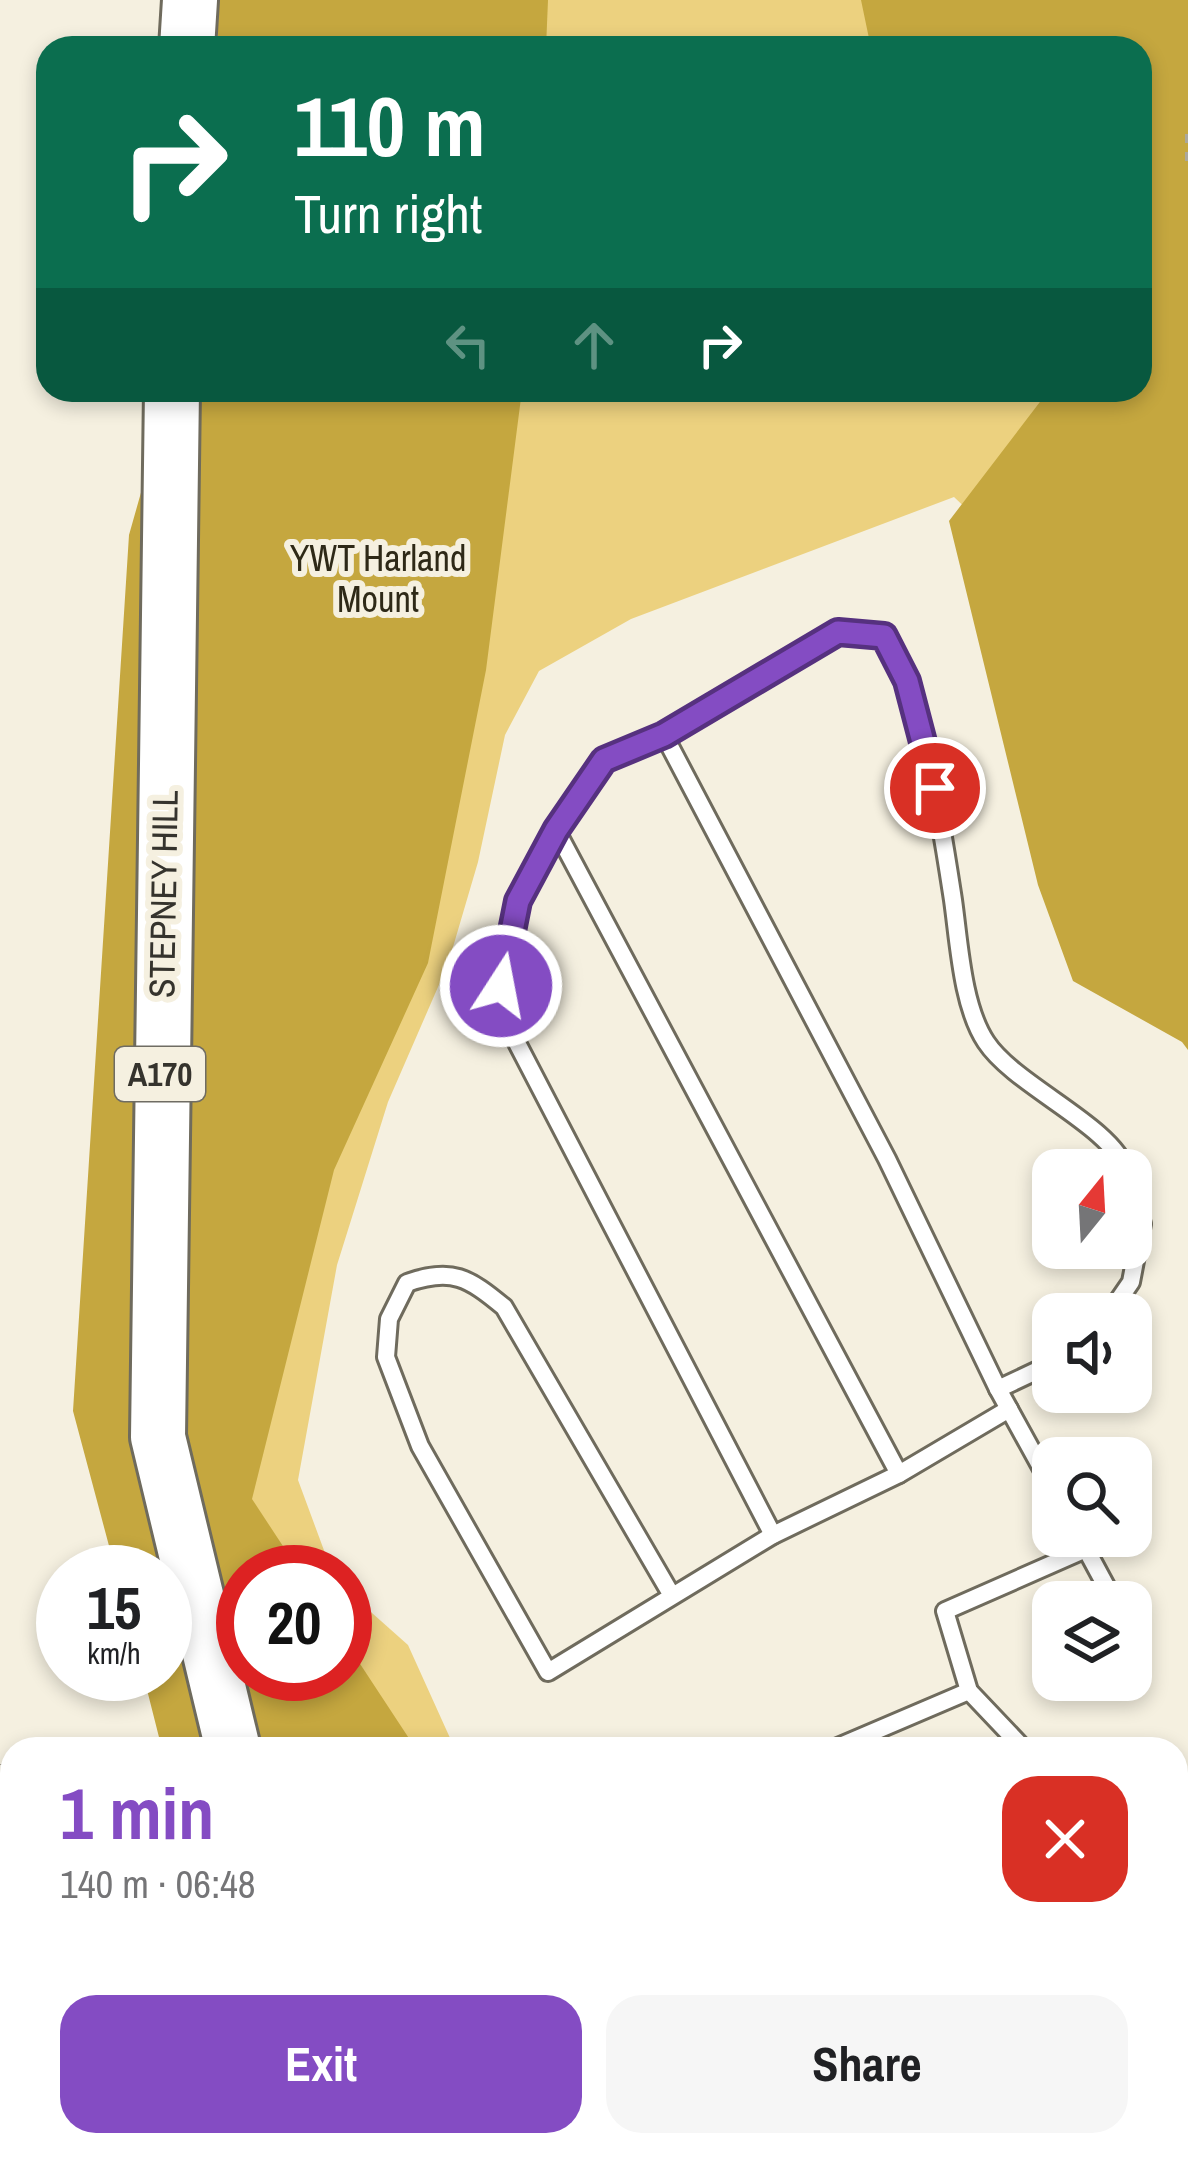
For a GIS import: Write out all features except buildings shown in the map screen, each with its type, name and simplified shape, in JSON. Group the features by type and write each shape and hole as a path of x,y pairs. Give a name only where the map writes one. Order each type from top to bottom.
{"highway":[{"path":"188,36 190,0"},
{"name":"STEPNEY HILL","path":"172,402 158,1437 230,1737"}],"lane":[{"path":"773,1535 504,1018 501,986 518,901 556,830 604,760 664,735 838,632 884,636 907,681 935,788 966,988 986,1042 1028,1083 1111,1149"},
{"path":"664,735 887,1159 1032,1450"},
{"path":"556,830 899,1474"},
{"path":"671,1594 504,1307 471,1280 434,1274 406,1283 389,1319 386,1357 420,1446 548,1672 773,1535 899,1474 1009,1408"},
{"path":"998,1389 1032,1373"},
{"path":"1013,1737 969,1691 945,1611 1052,1557"},
{"path":"861,1737 969,1691"}],"path":[{"path":"1188,134 1188,161"}],"green space":[{"path":"219,0 548,0 546,36 218,36"},
{"name":"YWT Harland Mount","path":"226,0 1188,0 1188,1038 973,515 954,497 631,619 539,671 505,735 478,862 448,964 388,1102 337,1265 298,1480 322,1545 222,1545 201,402 1152,402 1152,36 224,36"},
{"path":"861,0 1188,0 1188,1050 1182,1042 1073,981 1038,885 949,521 1040,402 1152,402 1152,36 868,36"},
{"path":"167,402 520,402 486,670 428,963 334,1170 252,1499 282,1545 216,1545 216,1701 372,1701 372,1682 408,1737 159,1737 150,1701 192,1701 192,1545 109,1545 73,1411 129,535"},
{"name":"YWT Harland Mount","path":"372,1613 408,1645 450,1737 247,1737 239,1701 372,1701"}],"route":[{"path":"501,986 518,901 556,830 604,760 664,735 838,632 884,636 907,681 935,788"}]}
